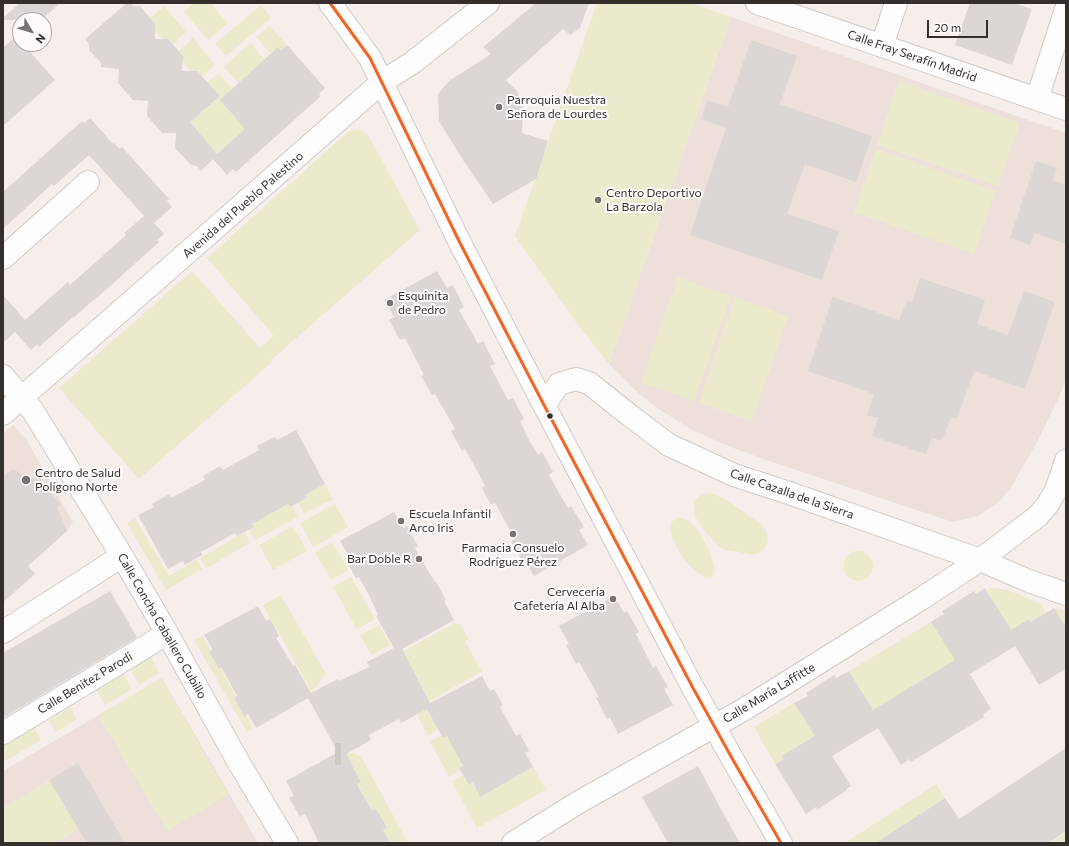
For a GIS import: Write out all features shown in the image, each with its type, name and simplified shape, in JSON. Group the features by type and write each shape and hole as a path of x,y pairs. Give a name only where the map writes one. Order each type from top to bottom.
{"street":[{"path":"330,3 370,58 459,241 544,405 689,680 733,760 782,843"},
{"name":"Avenida del Pueblo Palestino","path":"3,414 28,404 382,82 412,63 488,3"},
{"name":"Calle Fray Serafín Madrid","path":"758,3 1066,109"},
{"path":"882,46 896,3"},
{"path":"1036,98 1066,9"},
{"path":"3,258 88,182"},
{"name":"Calle Concha Caballero Cubillo","path":"3,376 28,404 122,556 167,633 239,763 287,843"},
{"name":"Calle Cazalla de la Sierra","path":"544,405 559,384 576,379 589,382 669,445 734,475 980,560 1029,581 1066,594"},
{"name":"Calle María Laffitte","path":"513,843 580,802 750,706 904,610 980,560 1038,516 1048,504 1056,490 1066,461"},
{"path":"3,632 122,556"},
{"name":"Calle Benitez Parodi","path":"3,732 167,633"}],"shaded area":[{"path":"731,17 1066,133 1066,378 1060,395 1038,440 1013,484 1001,500 978,516 953,522 728,446 692,430 657,408 635,390 609,364"},
{"name":"Centro de Salud Polígono Norte","path":"13,425 26,439 73,522 67,531 28,566 35,574 3,602 3,433"},
{"path":"162,678 258,843 3,843 3,771"}],"green space":[{"path":"193,3 210,3 228,23 208,40 184,12"},
{"name":"Centro Deportivo La Barzola","path":"597,3 691,3 731,17 609,364 578,325 515,236"},
{"path":"261,5 271,18 226,56 215,44"},
{"path":"164,6 186,32 173,44 168,39 163,40 153,28 155,27 155,24 150,18"},
{"path":"111,17 198,115 216,100 210,93 207,83 218,73 233,89 226,95 228,97 222,103 237,120 302,62 310,71 217,154 103,23"},
{"path":"269,26 287,45 281,51 271,54 256,37"},
{"path":"193,38 215,65 201,77 190,70 182,61 183,56 179,51"},
{"path":"250,43 265,60 249,79 246,76 239,83 224,67"},
{"path":"899,81 1020,123 998,186 877,145"},
{"path":"358,129 367,133 420,230 271,360 272,362 139,479 59,388 192,271 260,348 274,336 207,258 349,131"},
{"path":"876,149 996,191 974,254 854,212"},
{"path":"678,277 731,296 694,401 641,383"},
{"path":"735,297 788,316 752,421 699,403"},
{"path":"325,484 333,499 304,514 298,503 307,498 305,495"},
{"path":"710,493 726,500 763,526 768,538 764,550 755,555 750,555 726,550 707,534 697,520 694,513 694,506 699,497"},
{"path":"288,504 290,507 292,506 298,517 255,540 249,530 254,527 252,524"},
{"path":"335,504 348,527 313,547 300,523"},
{"path":"679,517 690,521 705,541 712,557 715,571 711,578 705,577 693,569 686,562 679,551 673,537 671,525 675,519"},
{"path":"135,518 169,576 196,560 202,569 166,590 127,523"},
{"path":"293,526 307,551 273,570 259,545"},
{"path":"245,532 250,543 206,568 200,558"},
{"path":"333,542 348,570 331,580 315,552"},
{"path":"858,551 868,556 873,566 868,576 858,581 848,576 843,566 848,556"},
{"path":"351,577 375,619 357,629 333,587"},
{"path":"992,588 1008,590 1041,604 1046,613 1031,622 1029,619 1015,627 1009,636 985,613 996,606 987,590"},
{"path":"281,595 326,674 312,692 263,605"},
{"path":"1054,608 1066,611 1066,627"},
{"path":"931,622 942,639 960,659 870,715 859,687 849,671"},
{"path":"454,623 460,624 469,639 465,642 482,671 432,700 428,700 404,651"},
{"path":"379,625 390,645 371,655 360,635"},
{"path":"203,636 253,728 247,732 194,640"},
{"path":"151,657 159,673 139,685 130,669"},
{"path":"123,674 132,689 105,705 96,690"},
{"path":"162,678 228,795 167,831 98,715"},
{"path":"794,703 805,721 817,714 820,736 782,756 784,759 775,764 754,727"},
{"path":"428,705 439,729 427,736 416,711"},
{"path":"70,707 77,719 56,732 49,720"},
{"path":"34,728 41,740 5,761 3,758 3,745"},
{"path":"442,735 443,738 447,736 463,766 459,768 461,770 449,777 430,741"},
{"path":"347,752 361,756 408,843 390,843 383,830 386,828 372,811 358,784 361,782 351,764 342,755"},
{"path":"533,767 546,790 477,828 452,782 463,775 469,785 473,782 481,796"},
{"path":"50,780 79,829 56,843 3,843 3,808"},
{"path":"936,784 945,798 877,843 845,843"},
{"path":"1066,832 1066,843 1050,843"}],"building":[{"path":"20,3 60,3 50,12 12,12 12,20 3,20 3,18"},
{"path":"127,3 131,3 133,6 140,6 155,24 155,39 168,39 183,56 182,71 197,71 220,96 190,122 217,154 245,129 220,100 278,47 281,51 287,45 325,88 319,94 321,96 236,172 233,169 227,175 213,159 201,171 197,166 191,165 175,148 176,133 162,133 147,116 148,101 133,100 118,83 119,69 101,67 101,63 89,50 89,44 85,39"},
{"name":"Parroquia Nuestra Señora de Lourdes","path":"536,3 589,3 580,28 570,35 563,29 506,80 517,91 523,105 522,133 548,141 536,179 493,204 439,121 438,94 449,81 491,54 483,47"},
{"path":"970,3 1014,3 1032,9 1012,65 955,45"},
{"path":"12,40 12,52 30,52 55,80 3,126 3,48"},
{"path":"751,40 797,56 780,104 872,136 856,182 805,164 787,214 839,231 822,280 690,235 726,128 701,119 707,100 728,107"},
{"path":"90,118 113,144 114,143 119,149 122,147 169,199 167,201 172,207 154,223 164,234 157,240 159,242 98,297 39,347 37,344 31,350 15,332 3,343 3,295 25,320 68,282 70,285 126,235 124,233 144,216 89,155 54,186 52,184 3,229 3,192 82,121 84,123"},
{"path":"1036,161 1057,168 1053,180 1066,185 1066,244 1034,233 1030,245 1010,238"},
{"path":"437,271 447,288 453,285 464,307 459,310 478,344 483,341 495,364 490,366 508,400 513,398 524,419 520,421 528,438 538,455 542,452 553,472 549,475 568,508 571,506 584,527 579,530 588,545 534,576 523,558 521,559 511,541 515,539 495,503 491,505 482,488 485,485 465,449 462,451 451,431 455,429 435,394 432,395 421,376 424,375 405,338 400,340 389,320 394,317 384,300"},
{"path":"920,278 985,300 977,324 1008,335 1024,291 1055,302 1025,389 974,371 957,419 951,417 942,441 932,438 926,454 872,436 878,418 867,415 874,394 808,371 833,297 899,320 907,300 912,302"},
{"path":"296,430 325,484 305,495 307,498 298,503 290,507 288,504 252,524 254,527 237,536 235,533 201,552 202,555 185,565 183,561 168,569 138,515 154,507 152,504 169,494 171,498 205,480 203,476 220,466 223,470 259,450 257,446 275,437 277,440"},
{"name":"Centro de Salud Polígono Norte","path":"13,469 31,479 37,478 60,504 57,507 67,531 28,566 35,574 3,602 3,477"},
{"path":"394,512 403,528 407,526 418,546 415,548 446,600 444,601 454,620 402,649 430,703 482,676 490,691 494,689 503,705 500,707 516,736 520,734 529,751 525,753 533,767 480,797 473,782 469,785 459,768 463,766 447,736 443,738 427,709 401,723 399,719 369,735 371,740 346,754 361,782 357,784 372,811 376,809 387,828 383,830 390,843 319,843 305,814 300,817 289,798 294,796 286,781 338,752 308,698 256,728 248,714 244,716 234,698 237,696 229,681 221,667 219,669 209,651 213,650 204,635 258,606 266,621 270,619 279,636 276,638 293,666 295,665 311,693 338,679 339,681 369,667 367,662 394,648 376,616 378,615 369,595 359,577 356,578 346,560 350,558 340,541"},
{"path":"985,588 1011,630 1029,619 1031,622 1054,608 1066,627 1066,669 1039,685 1015,646 970,674 991,709 983,714 984,717 911,762 909,759 901,765 878,728 832,756 851,786 818,809 816,807 806,814 775,764 784,759 782,756 815,736 794,703 808,696 806,693 834,675 836,678 849,671 873,710 955,660 931,622 944,614 942,611 974,591 976,594"},
{"path":"110,591 137,637 3,718 3,653"},
{"path":"614,596 624,613 627,611 639,632 636,634 653,668 656,666 668,687 664,689 673,705 618,734 610,717 607,719 596,698 599,697 579,662 576,664 566,645 569,644 559,626"},
{"path":"1066,748 1066,831 1048,843 876,843 945,798 959,819"},
{"path":"78,763 125,843 87,843 49,780"},
{"path":"698,766 740,843 668,843 642,797"}],"tunnel":[{"path":"335,754 341,754"}],"transit line":[{"path":"330,3 370,58 459,241 544,405 693,688 781,843"}],"place":[{"name":"Parroquia Nuestra Señora de Lourdes","path":"499,107"},
{"name":"Centro Deportivo La Barzola","path":"598,200"},
{"name":"Esquinita de Pedro","path":"390,303"},
{"name":"Centro de Salud Polígono Norte","path":"26,480"},
{"name":"Escuela Infantil Arco Iris","path":"401,521"},
{"name":"Farmacia Consuelo Rodríguez Pérez","path":"513,534"},
{"name":"Bar Doble R","path":"419,559"},
{"name":"Cervecería Cafetería Al Alba","path":"613,599"}]}
